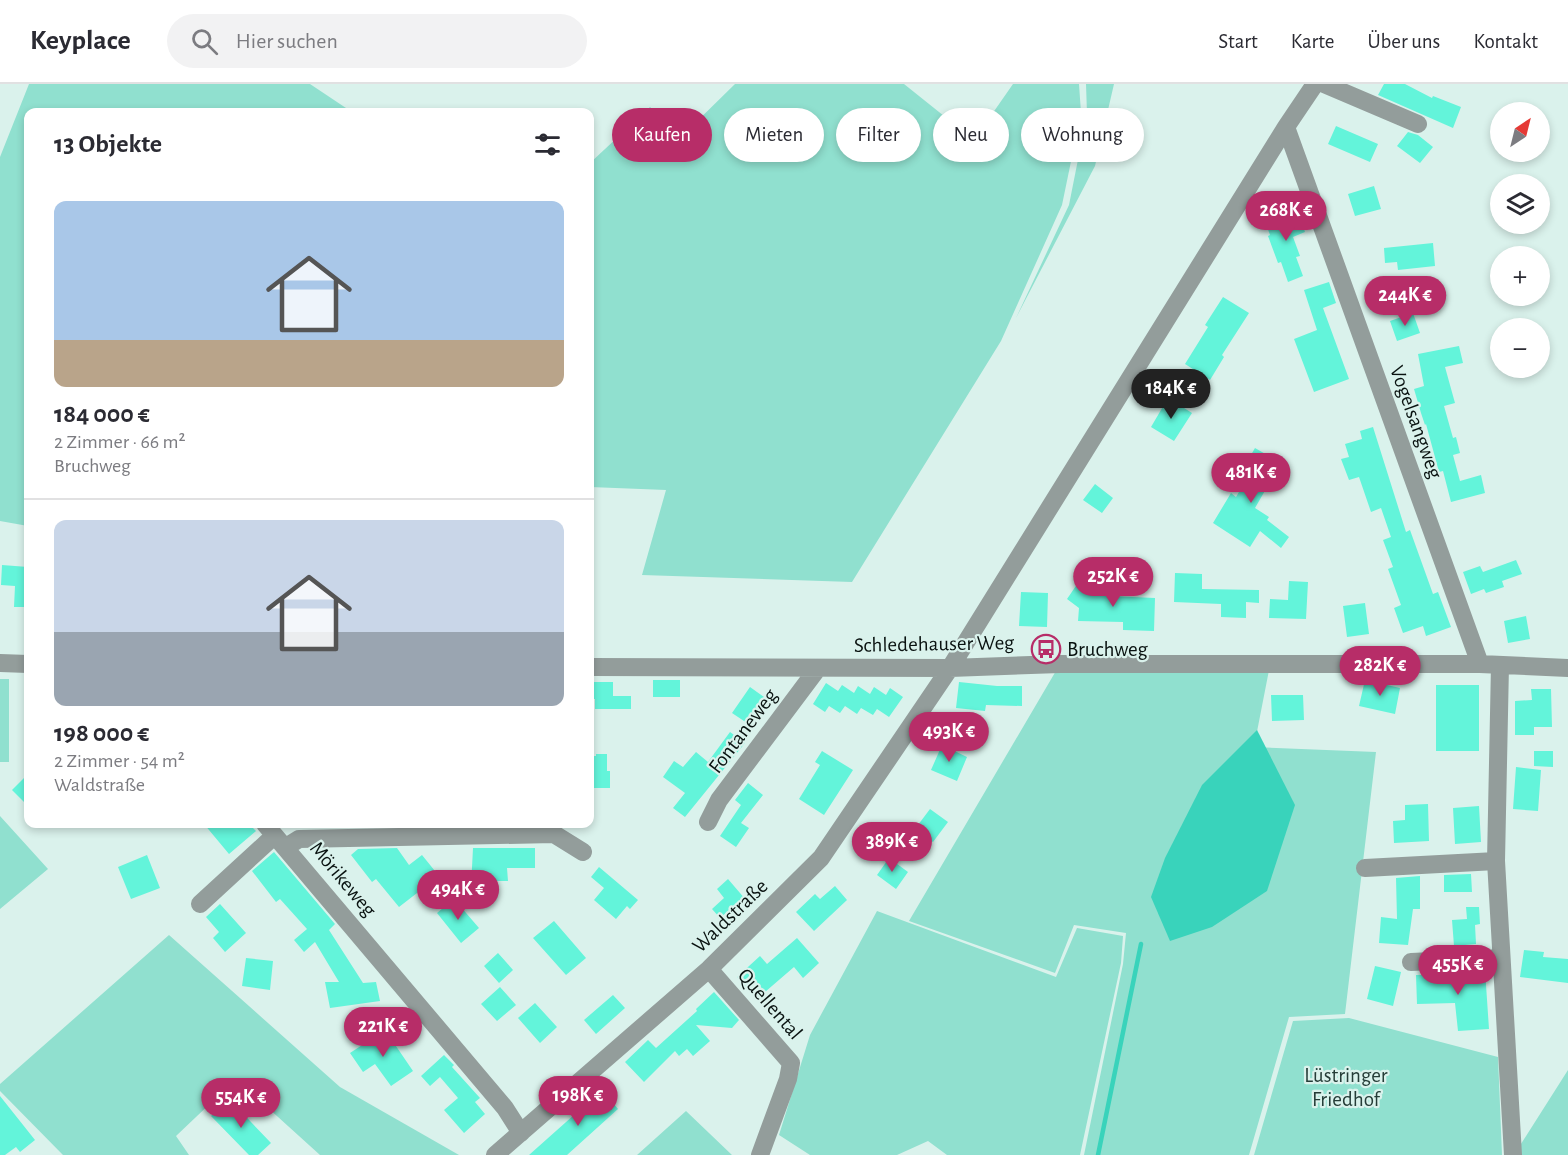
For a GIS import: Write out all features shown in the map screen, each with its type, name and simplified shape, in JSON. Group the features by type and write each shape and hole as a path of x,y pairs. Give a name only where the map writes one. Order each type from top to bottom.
{"street":[{"path":"950,668 1286,127 1315,84"},
{"path":"1324,84 1418,124"},
{"name":"Vogelsangweg","path":"1286,127 1480,664"},
{"path":"0,663 24,664"},
{"name":"Schledehauser Weg","path":"594,667 950,668 1060,664 1480,664 1568,668"},
{"path":"1500,665 1496,861 1513,1155"},
{"name":"Fontaneweg","path":"708,822 719,800 818,668"},
{"name":"Waldstraße","path":"495,1155 709,969 821,858 950,668"},
{"path":"200,904 275,835 299,839 554,834 583,852"},
{"name":"Mörikeweg","path":"275,835 505,1108 521,1133"},
{"path":"1365,868 1496,861"},
{"path":"1411,962 1501,958"},
{"name":"Quellental","path":"709,969 791,1063 766,1150"}],"green space":[{"path":"29,84 310,84 346,108 24,108 24,525 0,521 0,157"},
{"path":"735,84 904,84 934,108 933,162 1009,162 1009,108 996,108 1013,84 1079,84 1081,108 1021,108 1021,162 1071,162 1062,205 1001,341 852,582 642,575 666,490 594,487 594,159 612,142 612,162 712,162 711,108"},
{"path":"1086,84 1114,84 1108,108 1087,108"},
{"path":"1078,162 1096,162 1016,318 1069,205"},
{"path":"1060,664 1270,665 1254,747 1376,752 1345,1014 1289,1017 1249,1155 1084,1155 1123,964 1126,933 1074,925 1055,973 909,921"},
{"path":"0,679 9,679 9,762 0,762"},
{"path":"0,816 48,869 0,909"},
{"path":"877,911 1056,977 1077,928 1123,936 1121,963 1080,1155 947,1155 928,1141 897,1155 810,1155 779,1135 810,1035"},
{"path":"169,935 340,1087 459,1155 320,1155 236,1079 176,1136 189,1155 63,1155 0,1091 0,1084"},
{"name":"Lüstringer Friedhof","path":"1349,1018 1498,1057 1502,1155 1254,1155 1293,1021"},
{"path":"1568,1070 1568,1155 1514,1155"},
{"path":"686,1111 732,1155 637,1155"}],"shaded area":[{"path":"1257,730 1295,805 1267,891 1212,927 1170,941 1151,897 1165,858 1202,785"}],"building":[{"path":"1384,84 1405,84 1432,98 1433,96 1461,107 1453,128 1378,95"},
{"path":"1336,126 1378,144 1370,162 1328,144"},
{"path":"1408,132 1418,135 1433,147 1420,163 1397,146"},
{"path":"1374,186 1381,209 1355,216 1348,194"},
{"path":"1297,209 1305,232 1293,237 1300,256 1296,257 1303,276 1288,282 1281,262 1278,263 1265,221"},
{"path":"1433,243 1435,266 1398,270 1397,262 1385,263 1384,248"},
{"path":"1329,282 1336,303 1323,308 1349,379 1314,392 1294,339 1317,330 1304,290"},
{"path":"1416,295 1419,307 1403,311 1399,300"},
{"path":"1223,297 1249,313 1222,355 1224,357 1210,380 1185,364 1208,327 1205,325"},
{"path":"1413,313 1420,333 1397,341 1390,321"},
{"path":"1459,346 1463,363 1445,367 1455,403 1444,406 1460,453 1453,455 1460,481 1481,475 1485,493 1451,502 1443,471 1439,472 1414,389 1424,386 1418,354"},
{"path":"1168,398 1192,413 1174,441 1151,427"},
{"path":"1373,427 1406,532 1410,530 1433,594 1438,592 1451,627 1426,636 1423,626 1403,633 1394,608 1401,605 1388,569 1393,567 1383,540 1391,537 1381,508 1371,512 1359,477 1349,480 1341,459 1349,457 1345,444 1362,439 1360,431"},
{"path":"1255,448 1281,463 1255,508 1269,517 1267,520 1289,537 1281,548 1260,531 1250,547 1213,523 1231,493 1236,497 1251,472 1244,467"},
{"path":"1095,484 1113,498 1102,513 1083,500"},
{"path":"1516,560 1522,574 1502,581 1504,587 1486,593 1484,589 1471,594 1463,572 1480,566 1483,572"},
{"path":"2,565 24,567 24,607 14,607 15,586 1,585"},
{"path":"1175,573 1202,574 1202,589 1259,590 1259,603 1246,602 1246,618 1221,617 1221,604 1174,602"},
{"path":"1082,577 1110,596 1155,598 1154,631 1123,630 1123,622 1078,621 1079,608 1067,599"},
{"path":"1289,581 1308,582 1306,619 1269,618 1270,599 1288,600"},
{"path":"1021,592 1048,593 1047,627 1019,626"},
{"path":"1365,603 1369,634 1347,637 1343,606"},
{"path":"1526,616 1530,639 1508,643 1504,621"},
{"path":"653,680 680,680 680,697 653,697"},
{"path":"1365,680 1400,688 1395,714 1359,706"},
{"path":"594,682 613,682 613,696 631,696 631,709 595,709"},
{"path":"959,682 1022,686 1022,706 986,705 985,711 956,708"},
{"path":"826,683 838,691 842,685 854,693 858,686 870,694 874,687 886,695 890,688 903,697 889,717 877,709 873,715 861,708 857,714 845,706 840,713 829,706 825,712 813,704"},
{"path":"1436,685 1479,685 1479,751 1436,751"},
{"path":"750,687 764,697 757,708 762,712 756,722 750,718 747,723 732,713"},
{"path":"1531,689 1551,689 1552,727 1534,727 1534,735 1515,735 1515,701 1532,700"},
{"path":"1271,695 1303,695 1304,720 1272,721"},
{"path":"730,732 745,743 685,817 673,808 685,793 663,777 674,761 683,767 696,752 708,762"},
{"path":"942,745 967,757 957,781 931,770"},
{"path":"822,751 853,770 824,815 799,799 820,765 815,762"},
{"path":"1534,751 1553,751 1553,767 1534,766"},
{"path":"596,754 607,754 610,788 594,788 594,756"},
{"path":"1516,767 1541,770 1538,811 1513,809"},
{"path":"24,778 24,802 12,790"},
{"path":"748,783 763,795 741,823 749,828 736,847 720,836 741,805 735,800"},
{"path":"1428,804 1429,841 1394,843 1393,821 1405,820 1405,805"},
{"path":"1479,806 1481,842 1455,844 1453,808"},
{"path":"930,809 948,822 933,842 915,829"},
{"path":"207,828 253,828 256,831 229,854"},
{"path":"397,848 409,865 422,855 439,876 399,907 376,879 372,882 351,855 358,849"},
{"path":"473,848 535,848 535,868 507,868 508,881 496,881 496,888 471,887"},
{"path":"274,852 335,924 329,930 363,983 376,982 380,1001 330,1008 325,982 339,982 315,942 304,952 294,940 307,929 280,899 276,902 252,871"},
{"path":"147,855 160,888 131,899 118,867"},
{"path":"889,858 908,872 896,889 877,875"},
{"path":"599,867 638,900 630,909 627,906 616,919 594,900 604,888 591,877"},
{"path":"1471,874 1472,892 1444,892 1444,875"},
{"path":"1420,876 1420,909 1413,909 1408,945 1379,943 1381,917 1397,919 1396,878"},
{"path":"728,879 746,900 736,910 733,907 720,918 712,909 724,898 717,889"},
{"path":"835,886 847,900 814,931 796,912 815,894 820,899"},
{"path":"454,899 479,928 461,943 437,913"},
{"path":"220,904 246,933 225,952 213,938 219,932 206,917"},
{"path":"1466,907 1479,907 1480,924 1475,925 1476,944 1454,946 1452,920 1467,919"},
{"path":"554,921 586,958 566,975 533,938"},
{"path":"797,938 819,963 803,978 794,967 765,992 755,980 747,988 737,977 760,956 767,964"},
{"path":"1524,950 1544,952 1543,957 1568,959 1568,983 1520,977"},
{"path":"498,953 513,970 499,983 484,966"},
{"path":"246,958 273,961 270,990 242,986"},
{"path":"1375,966 1401,972 1393,1006 1367,999"},
{"path":"1485,970 1489,1029 1458,1031 1455,1003 1417,1004 1416,975 1455,974 1455,971"},
{"path":"500,987 516,1005 497,1021 481,1004"},
{"path":"714,992 739,1020 732,1028 696,1025 710,1041 693,1056 687,1049 679,1056 675,1051 644,1082 625,1062 648,1040 656,1048 697,1011 696,1009"},
{"path":"613,995 625,1008 596,1034 584,1020"},
{"path":"535,1003 557,1027 540,1043 518,1018"},
{"path":"385,1030 413,1071 391,1086 375,1064 363,1072 350,1053"},
{"path":"444,1055 480,1098 475,1102 485,1114 464,1133 444,1110 458,1098 440,1077 430,1086 421,1076"},
{"path":"602,1090 618,1109 567,1155 529,1155"},
{"path":"0,1096 35,1140 20,1152 16,1147 5,1155 0,1155"},
{"path":"229,1099 271,1143 258,1155 249,1155 211,1116"}],"waterway":[{"path":"1098,1155 1141,944"}],"place":[{"name":"Bruchweg","path":"1046,649"}]}
